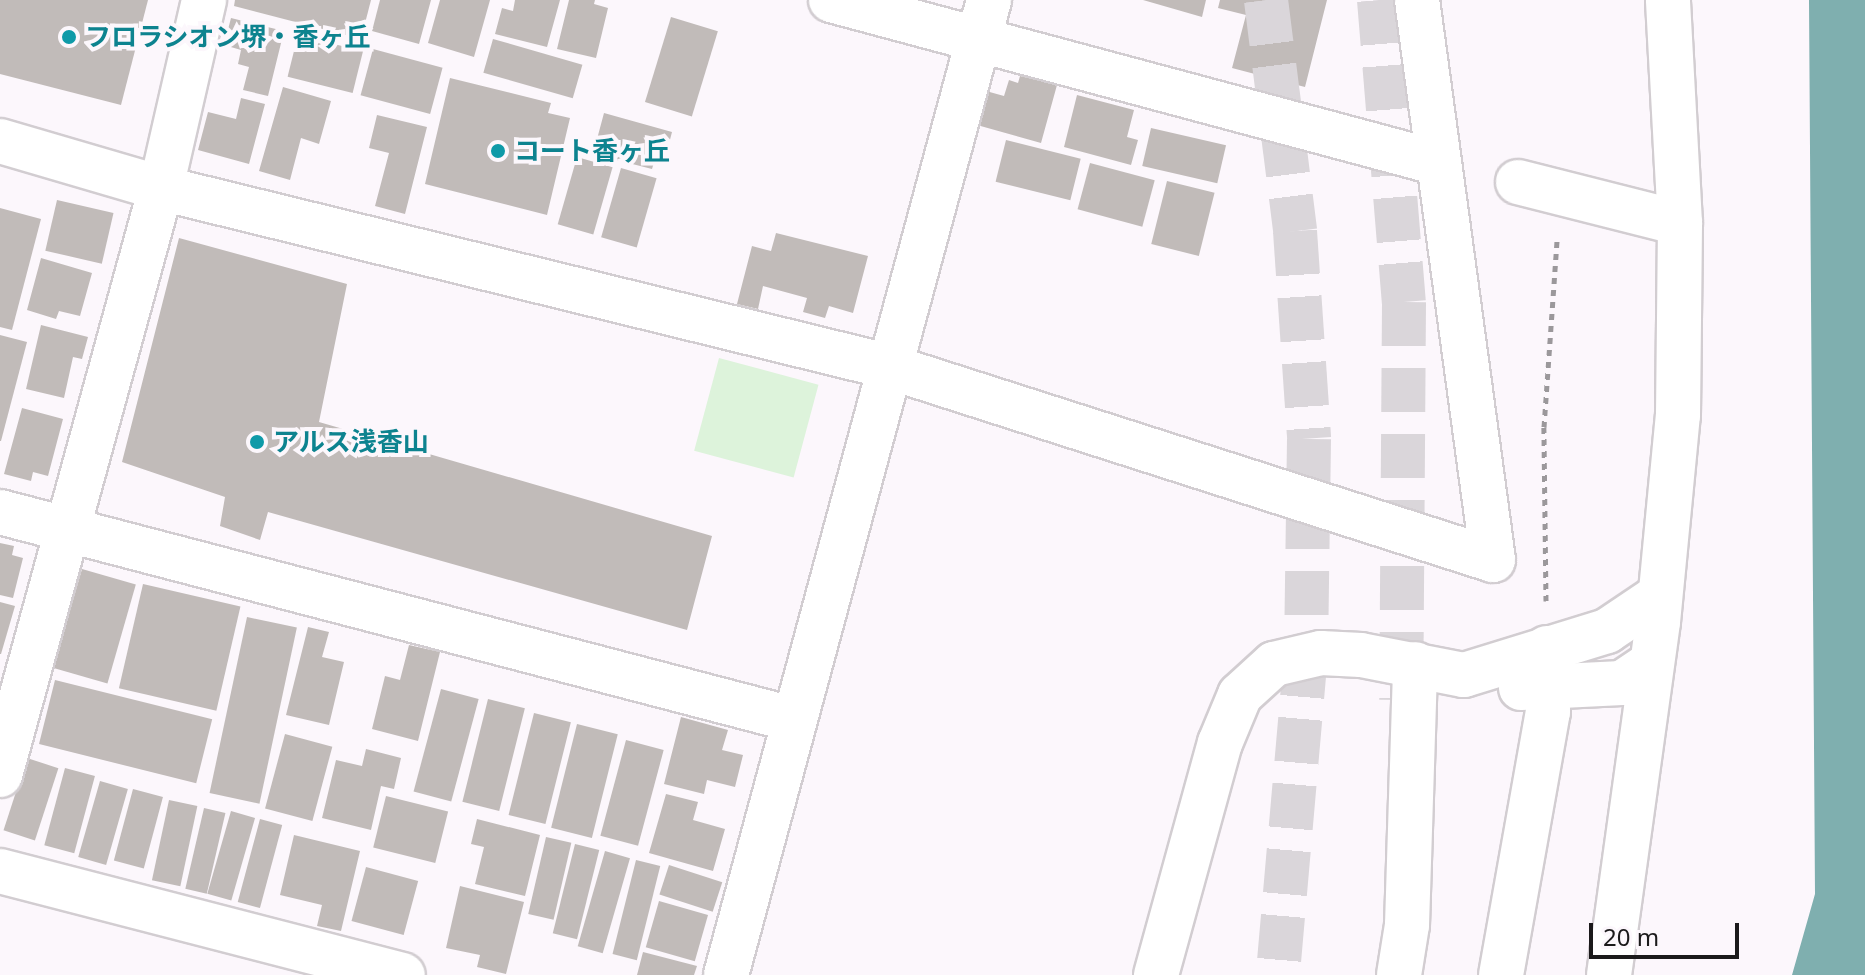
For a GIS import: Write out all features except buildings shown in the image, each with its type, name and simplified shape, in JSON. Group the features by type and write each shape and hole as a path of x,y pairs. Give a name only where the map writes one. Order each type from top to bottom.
{"street":[{"path":"0,775 161,188 204,0"},
{"path":"831,0 985,21 1439,163"},
{"path":"0,141 161,188 887,366 1493,560 1417,0"},
{"path":"1609,975 1652,663 1678,415 1680,223 1668,0"},
{"path":"726,975 887,366 985,21"},
{"path":"1518,182 1680,223"},
{"path":"0,512 792,719"},
{"path":"1156,975 1220,743 1240,695 1274,664 1321,653 1415,664 1515,688 1659,596"},
{"path":"1548,667 1622,683 1652,663"},
{"path":"1399,975 1407,925 1415,664"},
{"path":"1501,975 1548,667"},
{"path":"0,871 403,975"}],"path":[{"path":"1548,667 1544,427 1560,194"}],"green space":[{"path":"719,358 818,385 794,477 694,451"}],"water":[{"path":"1809,0 1865,0 1865,975 1792,975 1815,894"}],"tunnel":[{"path":"1266,0 1295,231 1309,439 1306,653 1278,975"},
{"path":"1379,0 1404,302 1401,700"}],"place":[{"name":"フロラシオン堺・香ヶ丘","path":"69,37"},
{"name":"コート香ヶ丘","path":"498,151"},
{"name":"アルス浅香山","path":"257,442"}]}
